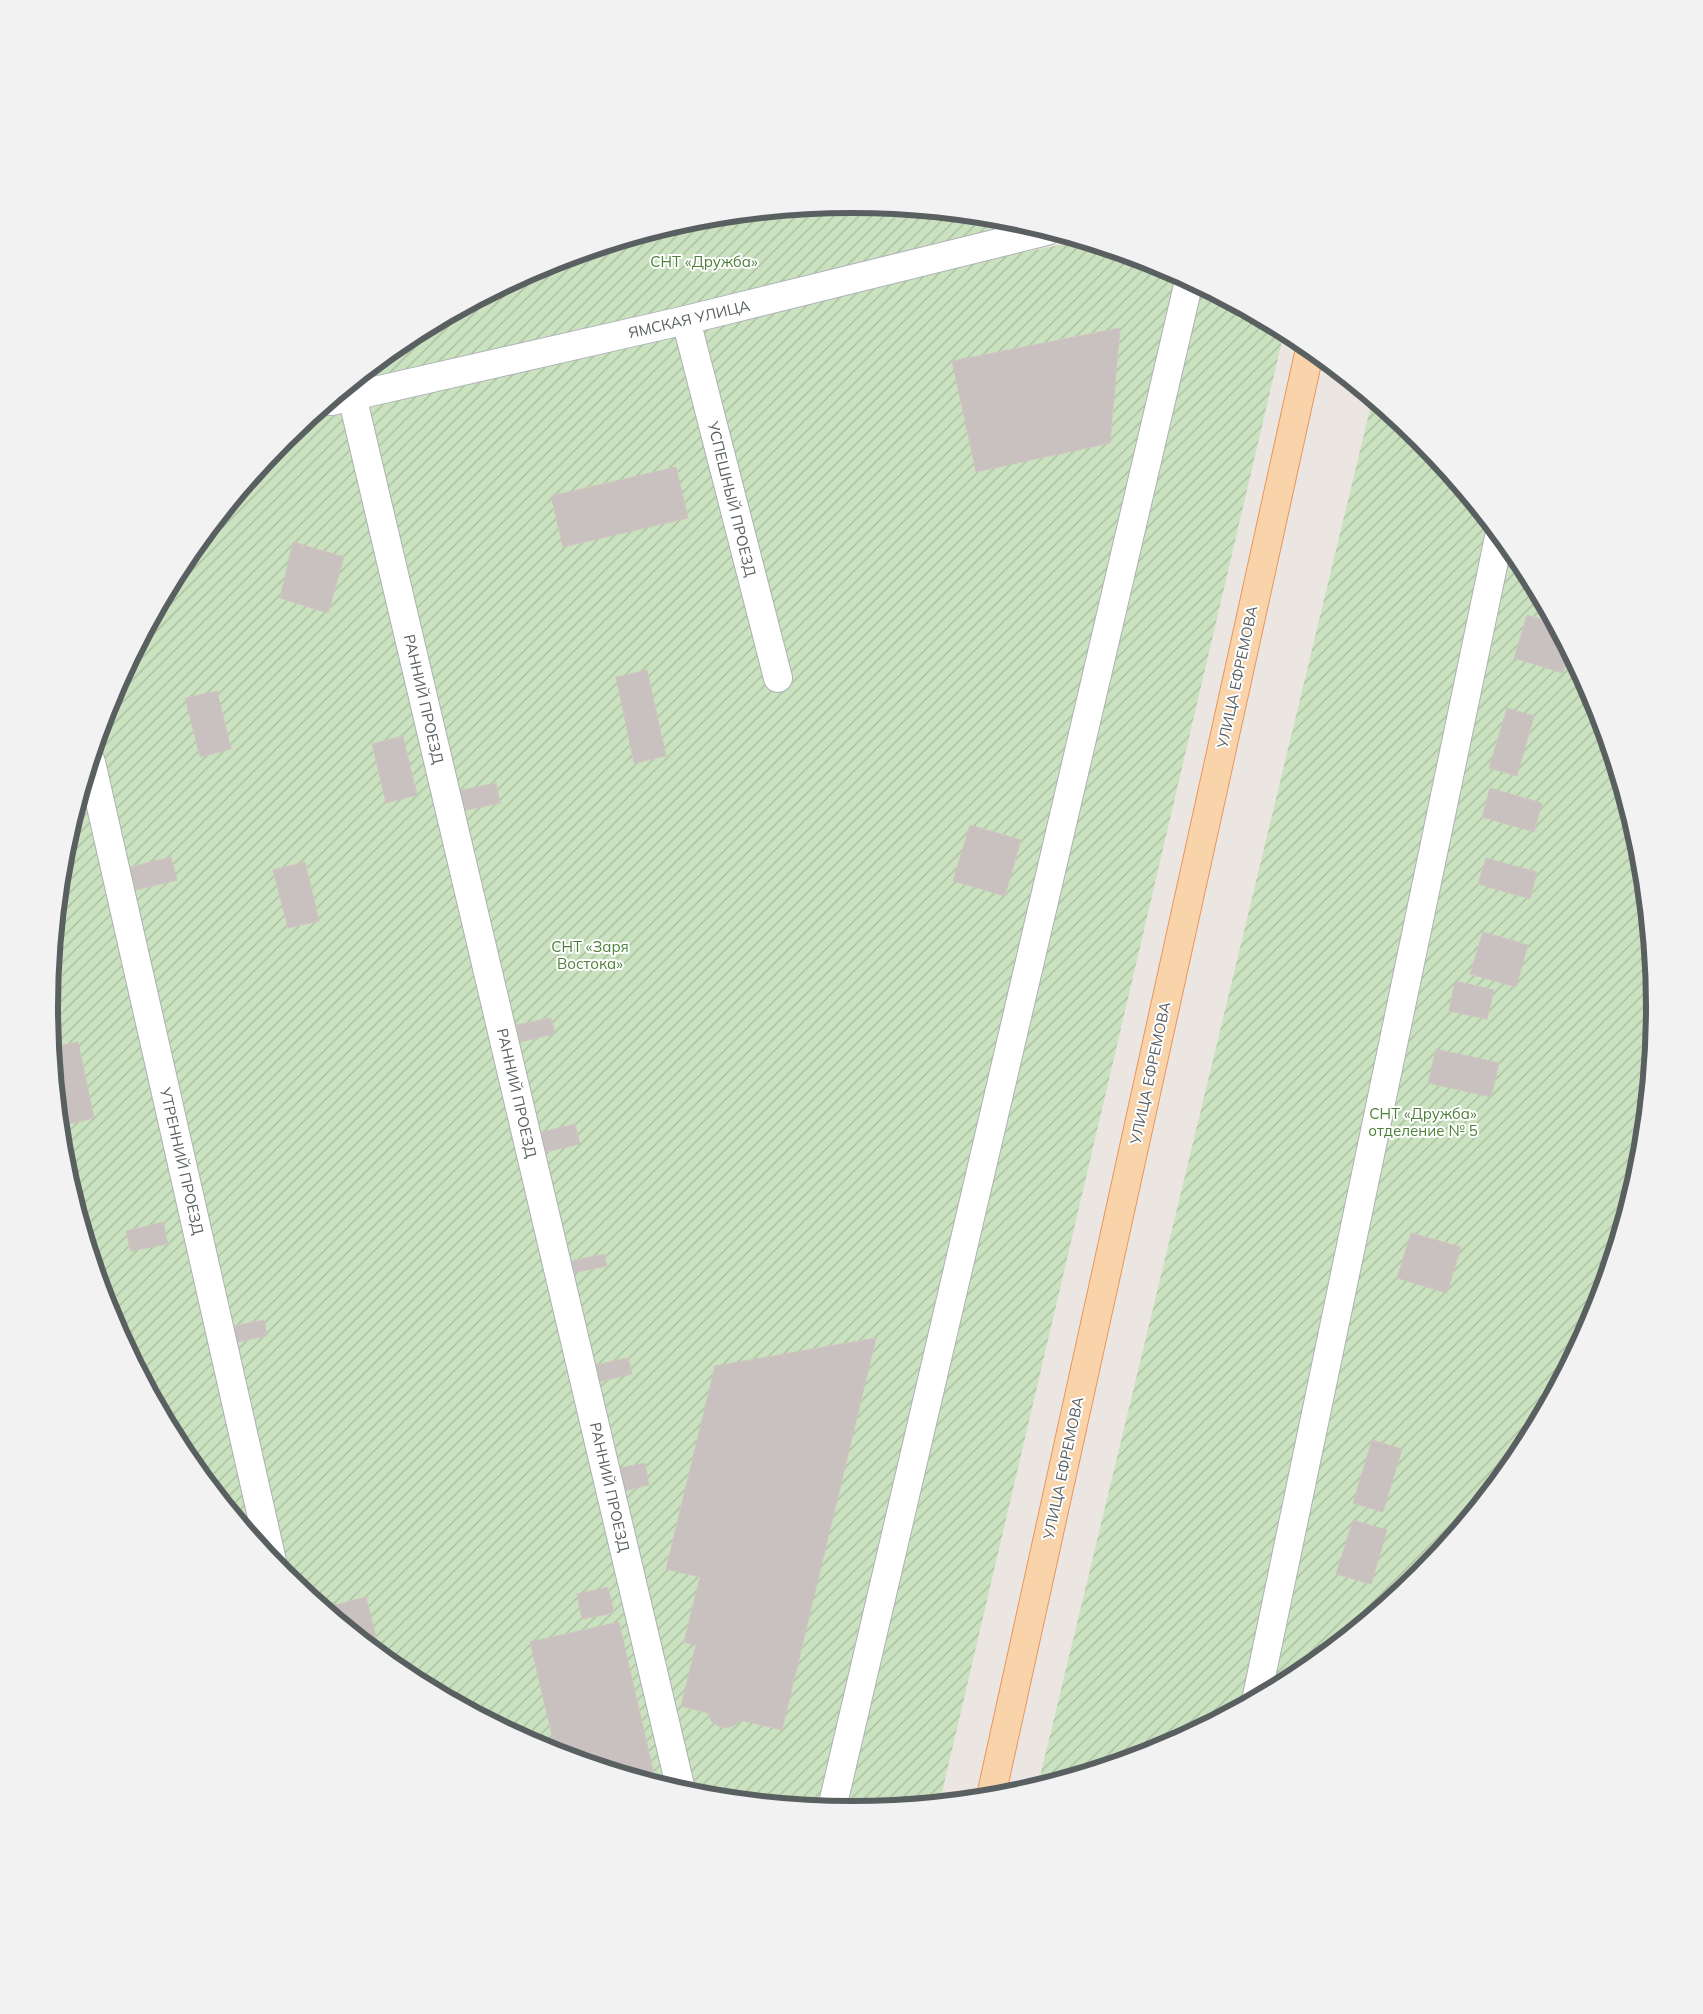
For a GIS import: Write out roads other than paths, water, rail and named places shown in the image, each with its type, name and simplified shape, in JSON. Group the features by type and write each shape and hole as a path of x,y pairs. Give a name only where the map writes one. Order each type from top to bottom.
{"main road":[{"name":"УЛИЦА ЕФРЕМОВА","path":"993,1788 1308,358"}],"street":[{"name":"ЯМСКАЯ УЛИЦА","path":"343,398 686,320 1033,234"},
{"path":"834,1800 1187,288"},
{"name":"УСПЕШНЫЙ ПРОЕЗД","path":"686,320 778,678"},
{"name":"РАННИЙ ПРОЕЗД","path":"342,398 679,1782"},
{"path":"1259,1688 1497,546"},
{"name":"УТРЕННИЙ ПРОЕЗД","path":"94,773 268,1545"}],"park label":[{"name":"СНТ «Дружба»","path":"704,261"},
{"name":"СНТ «Заря Востока»","path":"590,954"},
{"name":"СНТ «Дружба» отделение № 5","path":"1423,1122"}]}
